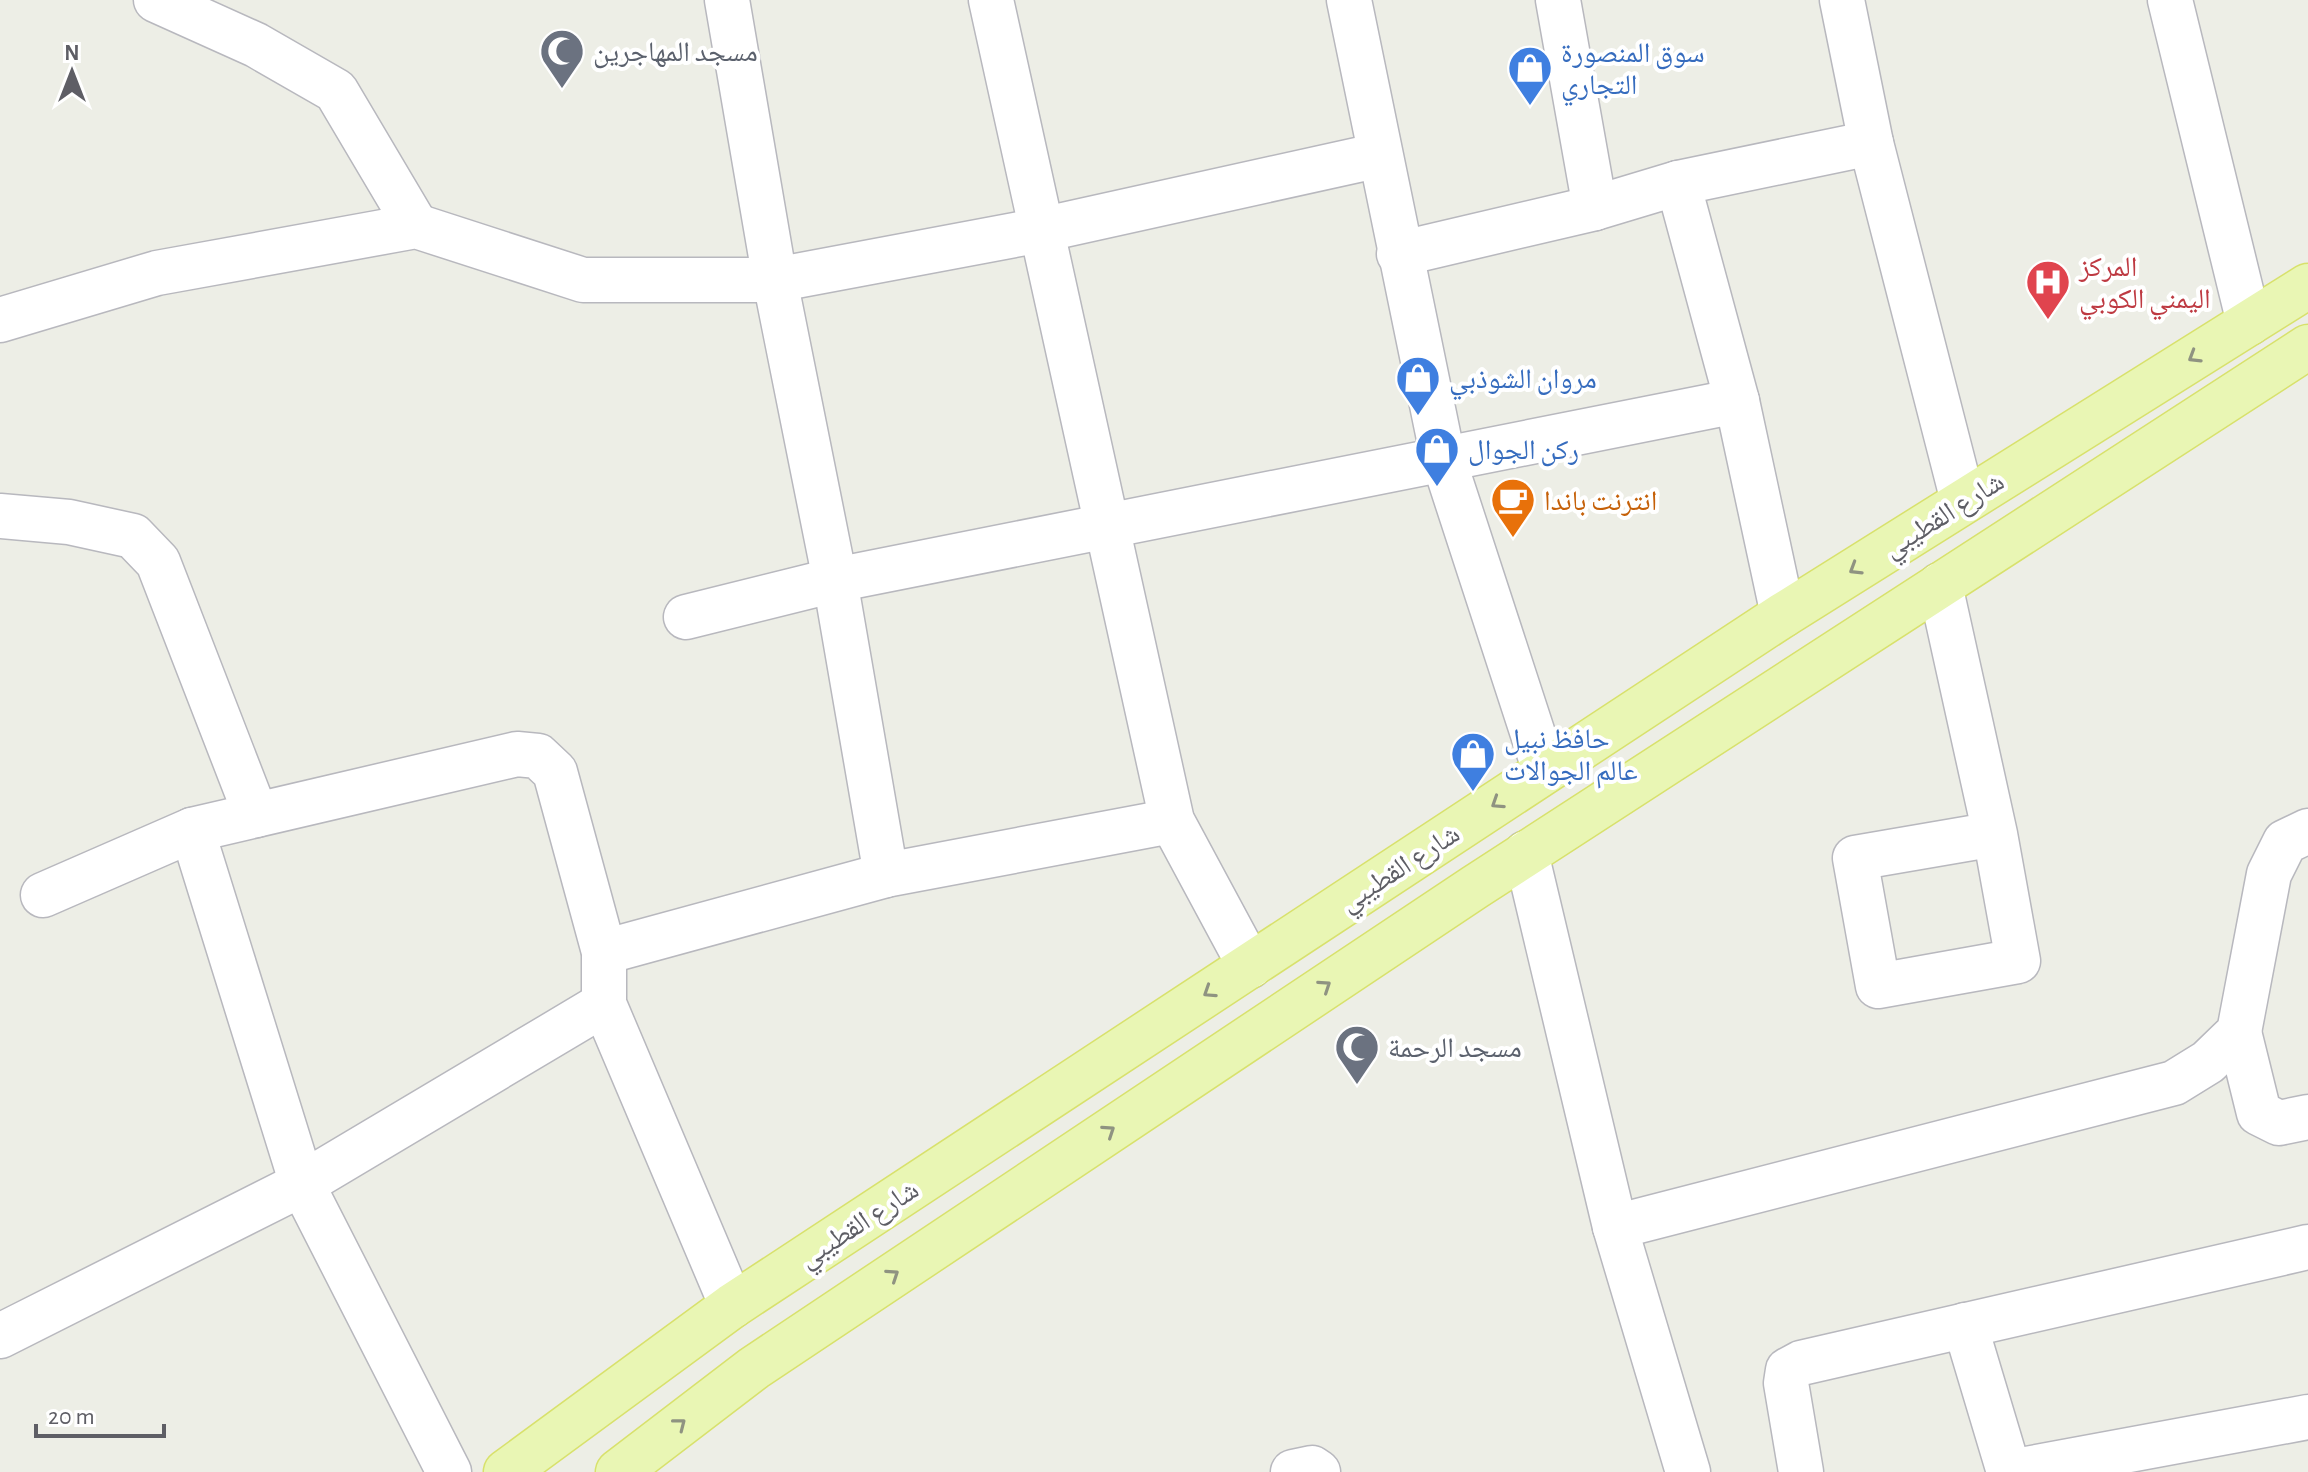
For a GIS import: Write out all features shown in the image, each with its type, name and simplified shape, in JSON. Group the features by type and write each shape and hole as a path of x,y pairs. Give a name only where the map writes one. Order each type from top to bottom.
{"main road":[{"name":"شارع القطيبي","path":"506,1472 732,1306 1783,615 2308,286"},
{"name":"شارع القطيبي","path":"618,1472 754,1368 1526,853 2308,347"}],"street":[{"path":"156,0 256,45 336,91 416,226"},
{"path":"727,0 775,280 835,580 886,875"},
{"path":"991,0 1172,821 1250,966"},
{"path":"1349,0 1443,458 1545,771"},
{"path":"1558,0 1595,208"},
{"path":"1842,0 1871,143 1963,501"},
{"path":"2170,0 2249,323"},
{"path":"1399,254 1595,208 1678,183 1871,143"},
{"path":"0,320 157,273 416,226 583,280 775,280 1041,230 1380,155"},
{"path":"1678,183 1737,401 1783,615"},
{"path":"686,617 835,580 1737,401"},
{"path":"0,516 69,522 133,536 158,562 256,815"},
{"path":"1940,585 1995,834"},
{"path":"43,895 192,830 517,754 538,756 555,772 604,952 604,1004 732,1306"},
{"path":"604,952 886,875 1172,821"},
{"path":"192,830 302,1184 449,1472"},
{"path":"2308,831 2285,842 2269,874 2239,1032 2259,1113 2279,1123 2308,1117"},
{"path":"1526,853 1615,1227 1688,1472"},
{"path":"0,1336 302,1184 604,1004"},
{"path":"1615,1227 2174,1083 2208,1062 2239,1032"},
{"path":"1801,1472 1786,1383 1788,1370 1801,1363 2308,1247"},
{"path":"1965,1325 2010,1472 2308,1417"},
{"path":"1293,1472 1312,1468 1318,1472"}],"place":[{"name":"مسجد المهاجرين","path":"562,90"},
{"name":"سوق المنصورة التجاري","path":"1530,107"},
{"name":"المركز اليمني الكوبي","path":"2048,321"},
{"name":"مروان الشوذبي","path":"1418,417"},
{"name":"ركن الجوال","path":"1437,488"},
{"name":"انترنت باندا","path":"1513,539"},
{"name":"حافظ نبيل عالم الجوالات","path":"1473,793"},
{"name":"مسجد الرحمة","path":"1357,1086"}]}
